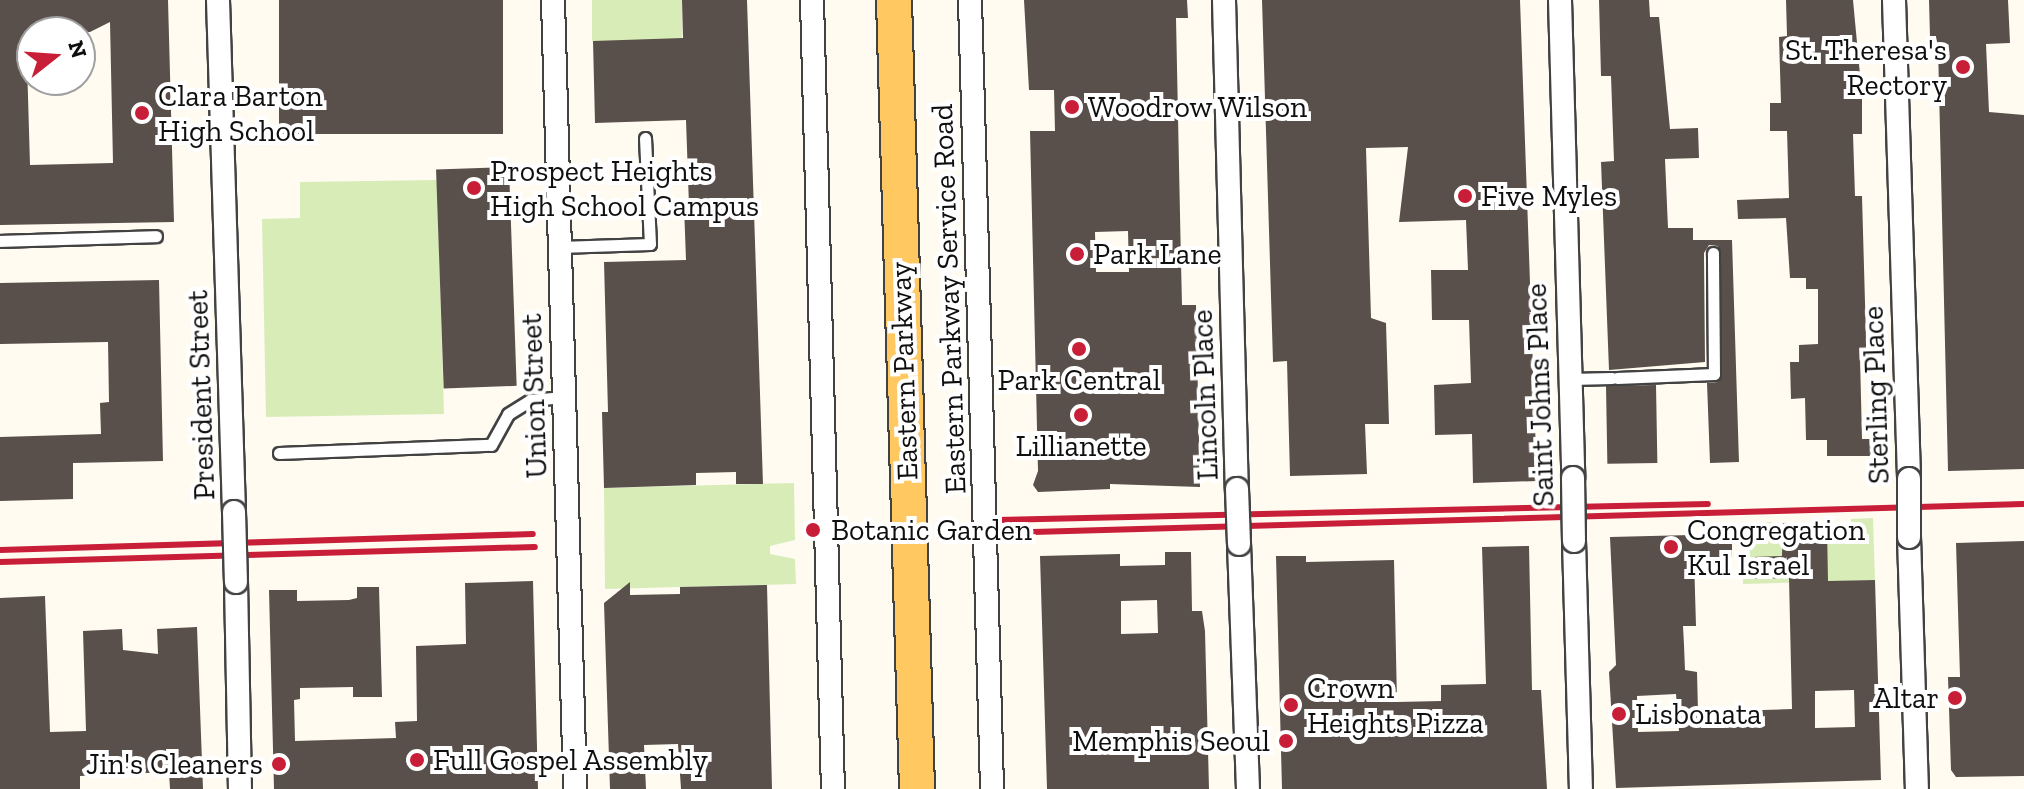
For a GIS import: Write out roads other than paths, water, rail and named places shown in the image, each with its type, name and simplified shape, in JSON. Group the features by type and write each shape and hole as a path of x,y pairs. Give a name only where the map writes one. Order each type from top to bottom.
{"main road":[{"name":"Eastern Parkway","path":"894,0 917,789"}],"street":[{"name":"President Street","path":"218,0 240,789"},
{"name":"Union Street","path":"553,0 575,789"},
{"path":"812,0 833,789"},
{"name":"Eastern Parkway Service Road","path":"970,0 992,789"},
{"name":"Lincoln Place","path":"1224,0 1248,789"},
{"name":"Saint Johns Place","path":"1560,0 1581,789"},
{"name":"Sterling Place","path":"1894,0 1917,789"}],"lane":[{"path":"559,247 650,244 645,138"},
{"path":"0,241 156,236"},
{"path":"1570,379 1714,374 1713,253"},
{"path":"279,453 491,445 508,414 530,400 564,397"}],"railway":[{"path":"997,520 1708,504"},
{"path":"997,533 2024,504"},
{"path":"0,550 533,534"},
{"path":"0,562 535,547"}],"place":[{"name":"St. Theresa's Rectory","path":"1963,67"},
{"name":"Woodrow Wilson","path":"1072,107"},
{"name":"Clara Barton High School","path":"142,113"},
{"name":"Prospect Heights High School Campus","path":"474,188"},
{"name":"Five Myles","path":"1465,196"},
{"name":"Park Lane","path":"1077,254"},
{"name":"Park Central","path":"1079,349"},
{"name":"Lillianette","path":"1081,415"},
{"name":"Botanic Garden","path":"813,530"},
{"name":"Congregation Kul Israel","path":"1671,547"},
{"name":"Altar","path":"1955,698"},
{"name":"Crown Heights Pizza","path":"1291,705"},
{"name":"Lisbonata","path":"1619,714"},
{"name":"Memphis Seoul","path":"1286,741"},
{"name":"Full Gospel Assembly","path":"417,760"},
{"name":"Jin's Cleaners","path":"279,764"}]}
